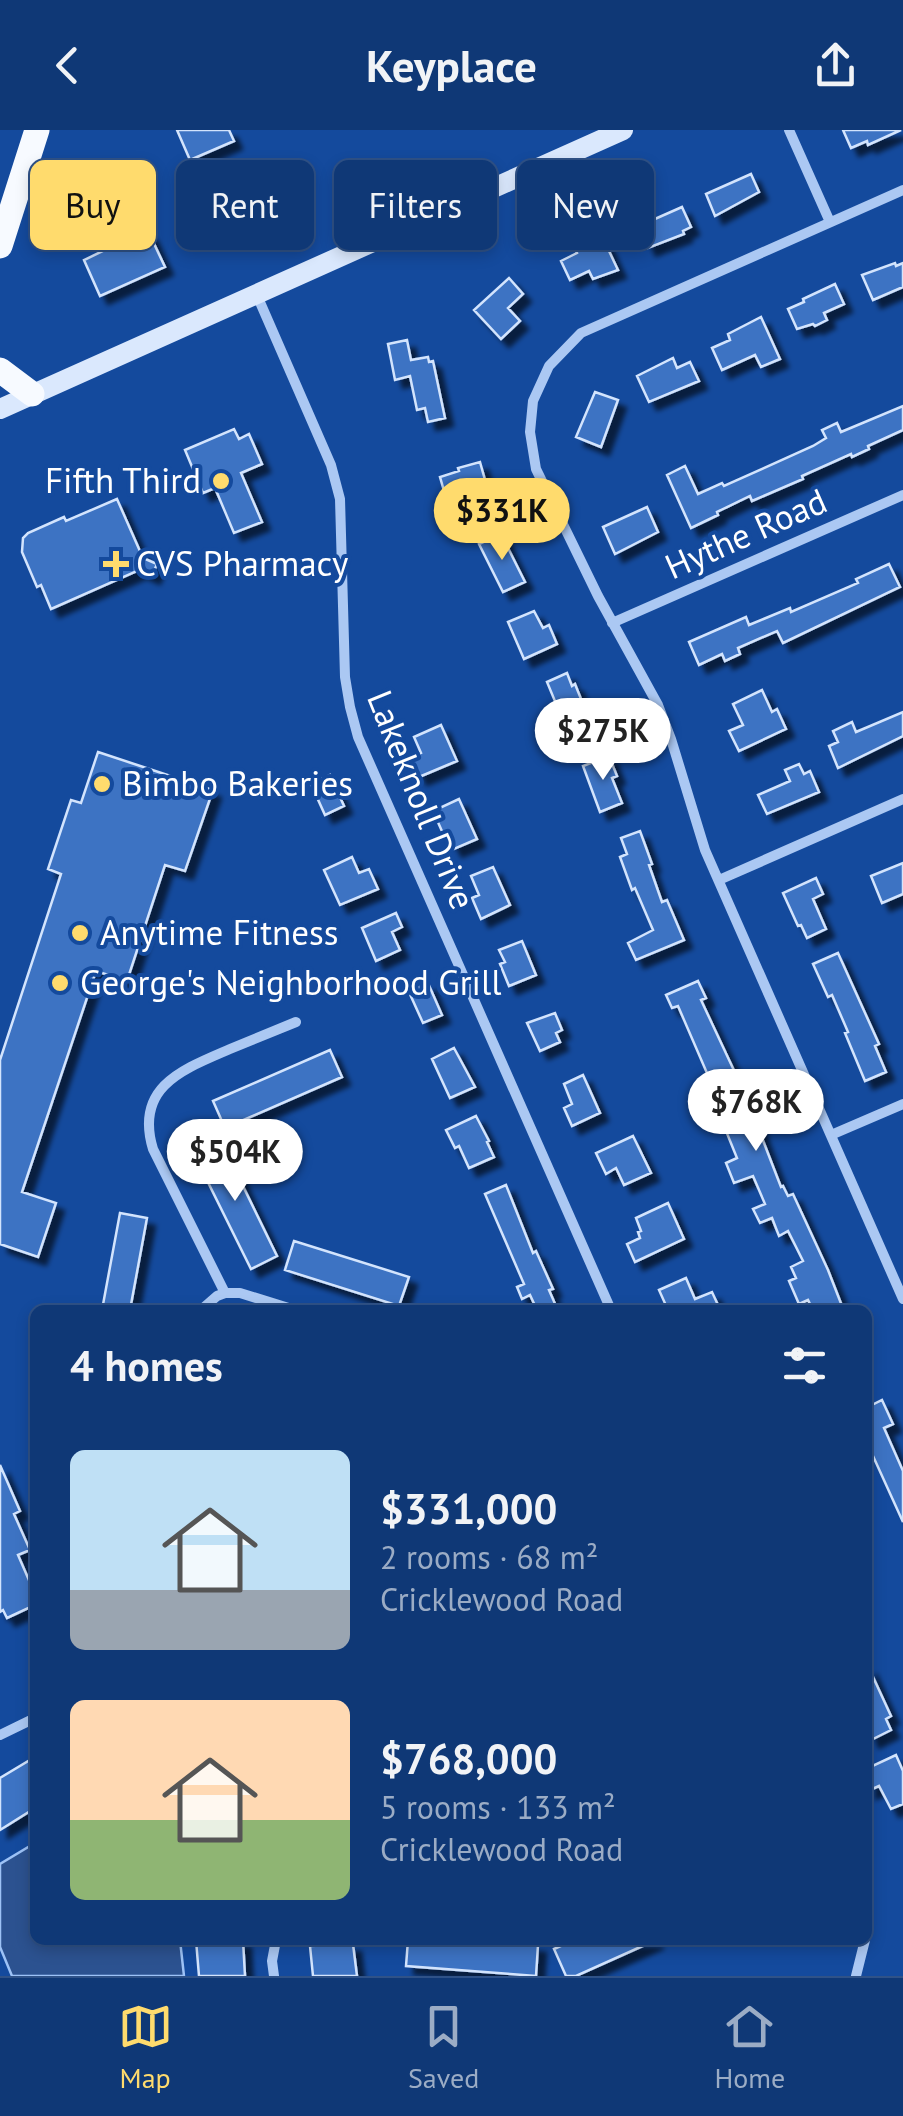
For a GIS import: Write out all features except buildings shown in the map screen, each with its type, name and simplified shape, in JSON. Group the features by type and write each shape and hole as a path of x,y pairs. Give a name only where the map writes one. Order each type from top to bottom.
{"main road":[{"path":"0,246 38,130"},
{"path":"0,408 623,130"},
{"path":"0,370 32,394"}],"street":[{"path":"789,130 830,222"},
{"path":"903,190 587,329 548,366 538,386 530,432 542,483 662,715 705,850 903,1299"},
{"name":"Lakeknoll Drive","path":"256,293 331,465 340,499 345,677 358,736 609,1305"},
{"name":"Hythe Road","path":"612,623 903,494"},
{"path":"719,880 903,799"},
{"path":"225,1293 153,1149 151,1111 160,1090 183,1069 296,1022"},
{"path":"830,1135 903,1104"},
{"path":"207,1305 225,1293 240,1293 280,1305"},
{"path":"0,1735 30,1720"},
{"path":"274,1976 275,1945"},
{"path":"856,1976 864,1945"}],"water":[{"path":"30,1846 30,1945 181,1945 184,1976 12,1976 0,1947 0,1864"}],"place":[{"name":"Fifth Third","path":"221,481"},
{"name":"CVS Pharmacy","path":"116,564"},
{"name":"Bimbo Bakeries","path":"102,784"},
{"name":"Anytime Fitness","path":"80,933"},
{"name":"George's Neighborhood Grill","path":"60,983"}]}
